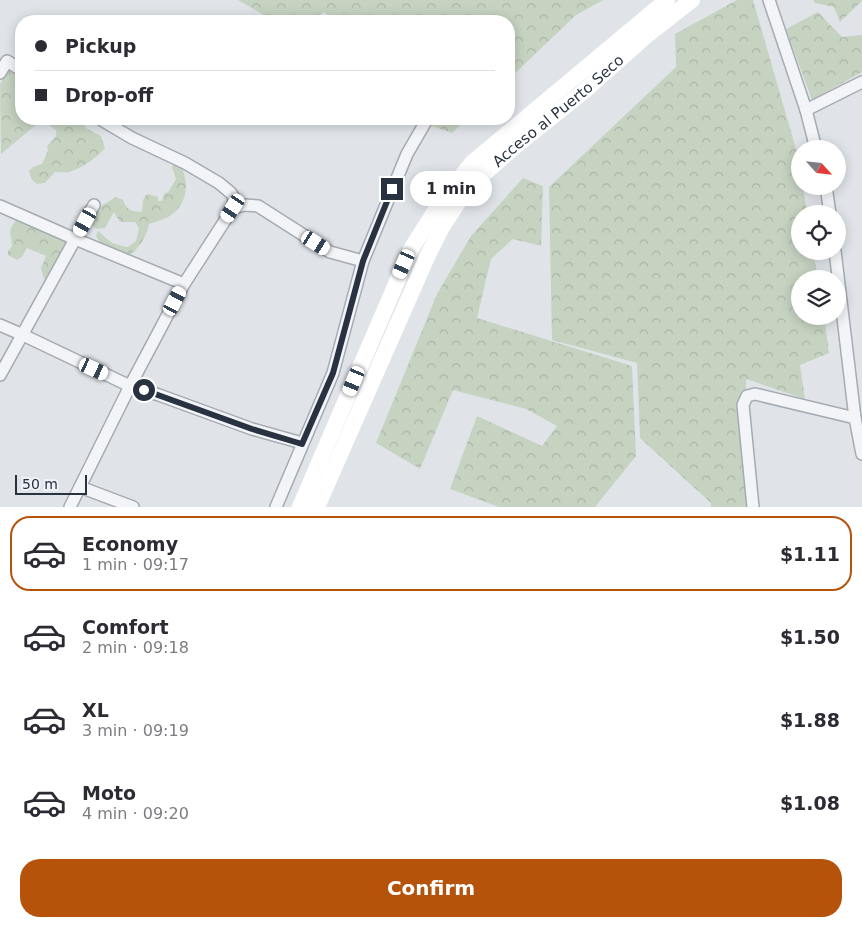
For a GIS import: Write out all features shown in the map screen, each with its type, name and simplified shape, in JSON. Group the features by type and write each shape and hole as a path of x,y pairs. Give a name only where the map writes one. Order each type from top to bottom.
{"main road":[{"name":"Acceso al Puerto Seco","path":"300,507 411,249 442,200 457,180 479,157 667,0"},
{"name":"Acceso al Puerto Seco","path":"317,507 426,257 442,227 461,198 513,148 583,92 646,36 692,0"}],"street":[{"path":"768,0 806,110 814,140"},
{"path":"0,73 7,61 15,66"},
{"path":"806,110 862,82"},
{"path":"70,507 130,386 184,284 233,208 234,198 219,183 110,125"},
{"path":"276,507 333,373 363,261 407,154 424,125"},
{"path":"0,375 94,205"},
{"path":"233,208 244,205 258,206 330,252 363,261"},
{"path":"0,206 75,240 184,284"},
{"path":"836,260 855,418 860,435 862,454"},
{"path":"0,325 23,334 130,386 252,429 302,444"},
{"path":"333,373 354,381"},
{"path":"753,507 743,406 747,396 755,394 855,418"},
{"path":"80,487 133,507"}],"green space":[{"path":"238,0 603,0 576,15 515,73 515,15 328,15 324,12 320,15 264,15"},
{"path":"737,0 753,0 793,140 791,140 791,195 804,195 806,205 791,205 791,260 815,260 816,270 791,270 791,325 825,325 829,353 800,365 805,399 746,379 746,446 749,507 711,507 711,503 640,438 637,363 552,340 549,187 676,67 675,34"},
{"path":"813,0 862,1 840,22 834,7 815,3"},
{"path":"818,12 842,37 862,35 862,72 812,100 786,29"},
{"path":"11,67 15,70 15,125 36,125 1,154 0,84"},
{"path":"49,125 84,125 101,136 105,148 95,158 81,167 68,172 55,172 45,183 37,184 32,180 29,171 33,167 42,164 48,151 47,146 54,139 56,130"},
{"path":"429,125 461,125 452,133"},
{"path":"174,163 180,164 185,178 185,193 180,207 168,217 149,224 141,243 127,257 103,247 96,236 98,231 111,242 128,247 136,241 139,228 135,222 120,222 114,212 105,228 96,229 92,225 96,209 116,197 123,200 130,210 142,212 143,200 146,195 158,197 158,201 162,201 164,194 169,191 176,179 172,167"},
{"path":"523,178 543,186 541,246 513,239 491,259 477,318 632,366 636,456 595,507 499,507 450,489 477,416 542,446 557,426 526,409 453,390 420,469 376,443 437,294 471,236"},
{"path":"17,220 65,237 65,246 48,278 44,279 41,268 46,256 27,248 22,257 17,260 8,255 8,251 12,246 11,229"}],"route":[{"path":"144,390 252,429 302,444 333,373 363,261 392,189"}]}
